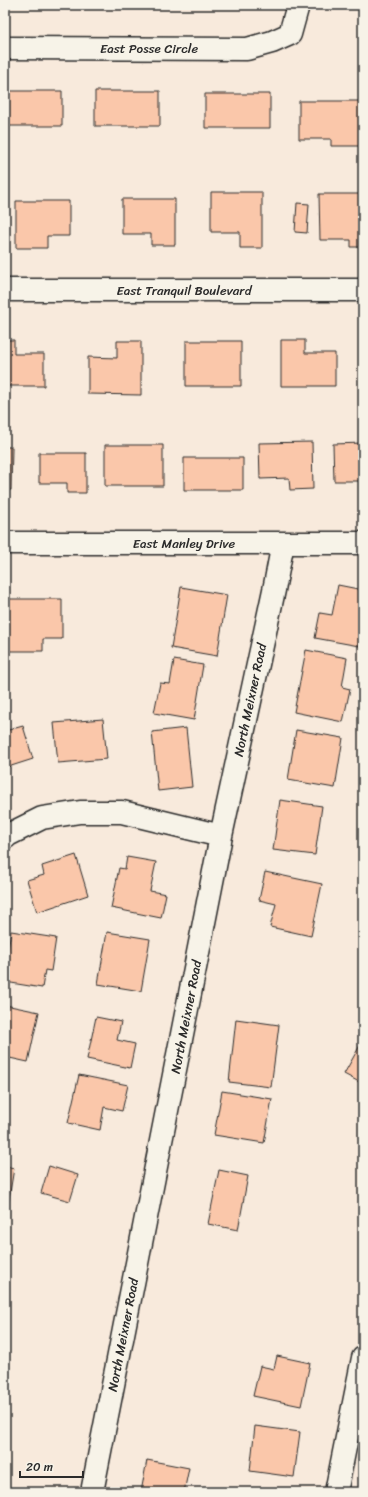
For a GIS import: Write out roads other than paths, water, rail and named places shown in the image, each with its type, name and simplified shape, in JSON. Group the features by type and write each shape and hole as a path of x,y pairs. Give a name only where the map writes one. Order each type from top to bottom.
{"street":[{"name":"East Posse Circle","path":"5,48 247,49 272,42 290,34 298,5"},
{"name":"East Tranquil Boulevard","path":"5,290 363,290"},
{"name":"East Manley Drive","path":"5,543 363,543"},
{"name":"North Meixner Road","path":"92,1492 221,836 283,543"},
{"path":"5,838 8,835 42,818 80,812 122,812 221,836"},
{"path":"336,1492 363,1362"}]}
